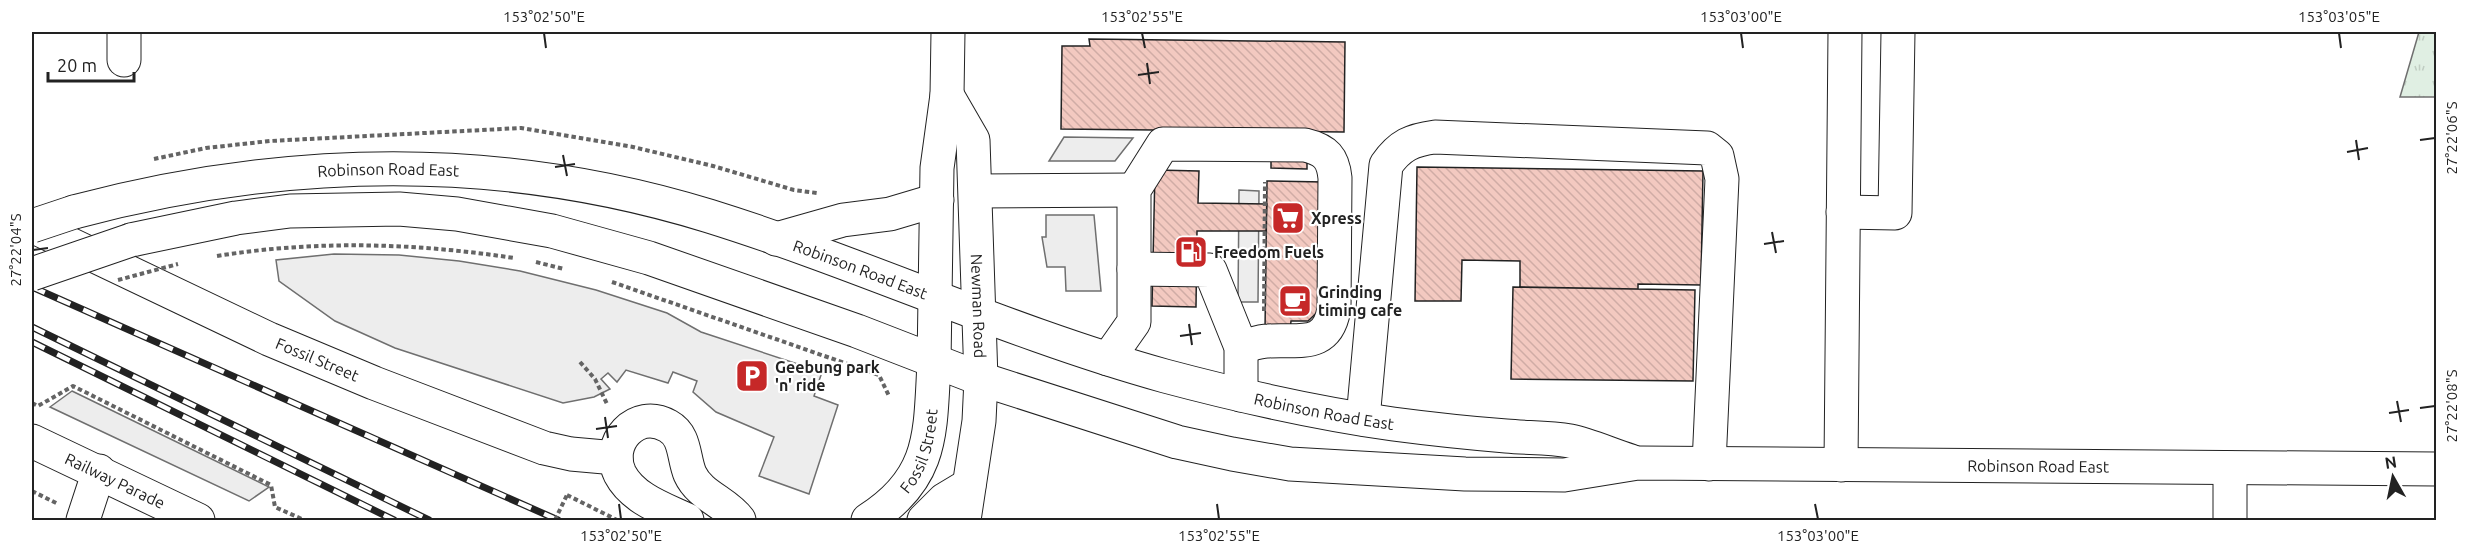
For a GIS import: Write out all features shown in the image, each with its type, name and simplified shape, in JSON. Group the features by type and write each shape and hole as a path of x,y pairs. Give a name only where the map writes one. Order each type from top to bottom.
{"main road":[{"name":"Newman Road","path":"934,363 938,168 948,95 948,32"},
{"path":"1841,465 1845,32"},
{"path":"1843,212 1896,213 1898,32"},
{"name":"Newman Road","path":"948,95 973,140 981,313 979,421 964,520"},
{"path":"1363,419 1386,165 1396,149 1412,140 1435,136 1707,148 1717,156 1722,178 1709,464"},
{"path":"1108,359 1134,322 1134,190 1163,144 1305,145 1320,148 1333,161 1335,178 1334,309 1331,325 1323,334 1309,341 1265,341 1241,347"},
{"name":"Robinson Road East","path":"32,226 74,212 174,189 251,176 324,170 449,168 585,185 679,208 777,239 1108,359 1240,395 1363,419 1570,441 1638,463"},
{"path":"976,191 1134,190"},
{"path":"777,239 843,220 890,214 937,200"},
{"name":"Robinson Road East","path":"32,274 131,240 236,218 290,211 399,209 457,214 552,231 649,258 857,331 934,363 981,379 1178,442 1290,464 1412,472 1564,475 1638,463 2436,469"},
{"name":"Fossil Street","path":"32,226 268,339 374,383 544,448 571,454 616,458"},
{"path":"1134,269 1210,270 1241,347 1240,395"},
{"name":"Fossil Street","path":"868,520 896,500 908,487 926,450 931,425 934,363"},
{"path":"687,520 635,492 620,473 616,458 621,438 630,426 643,421 658,421 670,427 685,448 690,473 696,484 734,513 739,520"},
{"name":"Railway Parade","path":"32,441 198,520"},
{"path":"2230,468 2230,520"},
{"path":"83,520 99,471"},
{"path":"924,520 944,501 969,485"}],"path":[{"path":"1264,321 1265,182"},
{"path":"213,257 308,247 375,244 426,247 521,260"},
{"path":"178,264 190,261"},
{"path":"532,261 575,272"},
{"path":"607,281 879,375 889,396"},
{"path":"580,362 595,379 607,404"},
{"path":"32,404 38,406 73,386 271,485 275,507 304,520"},
{"path":"555,520 567,495 619,520"}],"green space":[{"path":"2419,32 2436,32 2436,97 2400,97"}],"shaded area":[{"path":"1064,137 1133,138 1115,161 1049,161"},
{"path":"1239,190 1259,191 1258,302 1238,302"},
{"path":"1046,215 1094,215 1101,291 1066,291 1065,267 1047,267 1042,237 1046,237"},
{"name":"Geebung park 'n' ride","path":"334,254 399,255 459,261 520,271 596,290 667,313 701,332 822,372 814,396 838,405 809,494 759,476 774,437 716,412 693,392 697,381 673,372 668,383 626,370 617,382 608,373 601,379 610,389 594,397 563,403 395,348 335,321 279,281 276,260"},
{"path":"72,391 269,487 249,501 50,407"}],"building":[{"path":"1089,39 1345,42 1344,132 1061,129 1062,46 1090,46"},
{"path":"1271,155 1307,156 1307,169 1271,168"},
{"path":"1417,167 1703,171 1701,285 1638,284 1638,289 1520,287 1520,261 1462,260 1461,301 1415,301"},
{"path":"1155,170 1199,171 1198,203 1267,204 1266,231 1197,231 1196,307 1152,306"},
{"path":"1267,181 1324,182 1327,303 1308,321 1291,321 1290,331 1265,330"},
{"path":"1513,287 1695,290 1693,381 1511,379"}],"railway":[{"path":"32,287 558,520"},
{"path":"32,327 429,520"},
{"path":"32,342 394,520"}],"place":[{"name":"Xpress","path":"1288,218"},
{"name":"Freedom Fuels","path":"1191,252"},
{"name":"Grinding timing cafe","path":"1295,301"},
{"name":"Geebung park 'n' ride","path":"752,376"}]}
